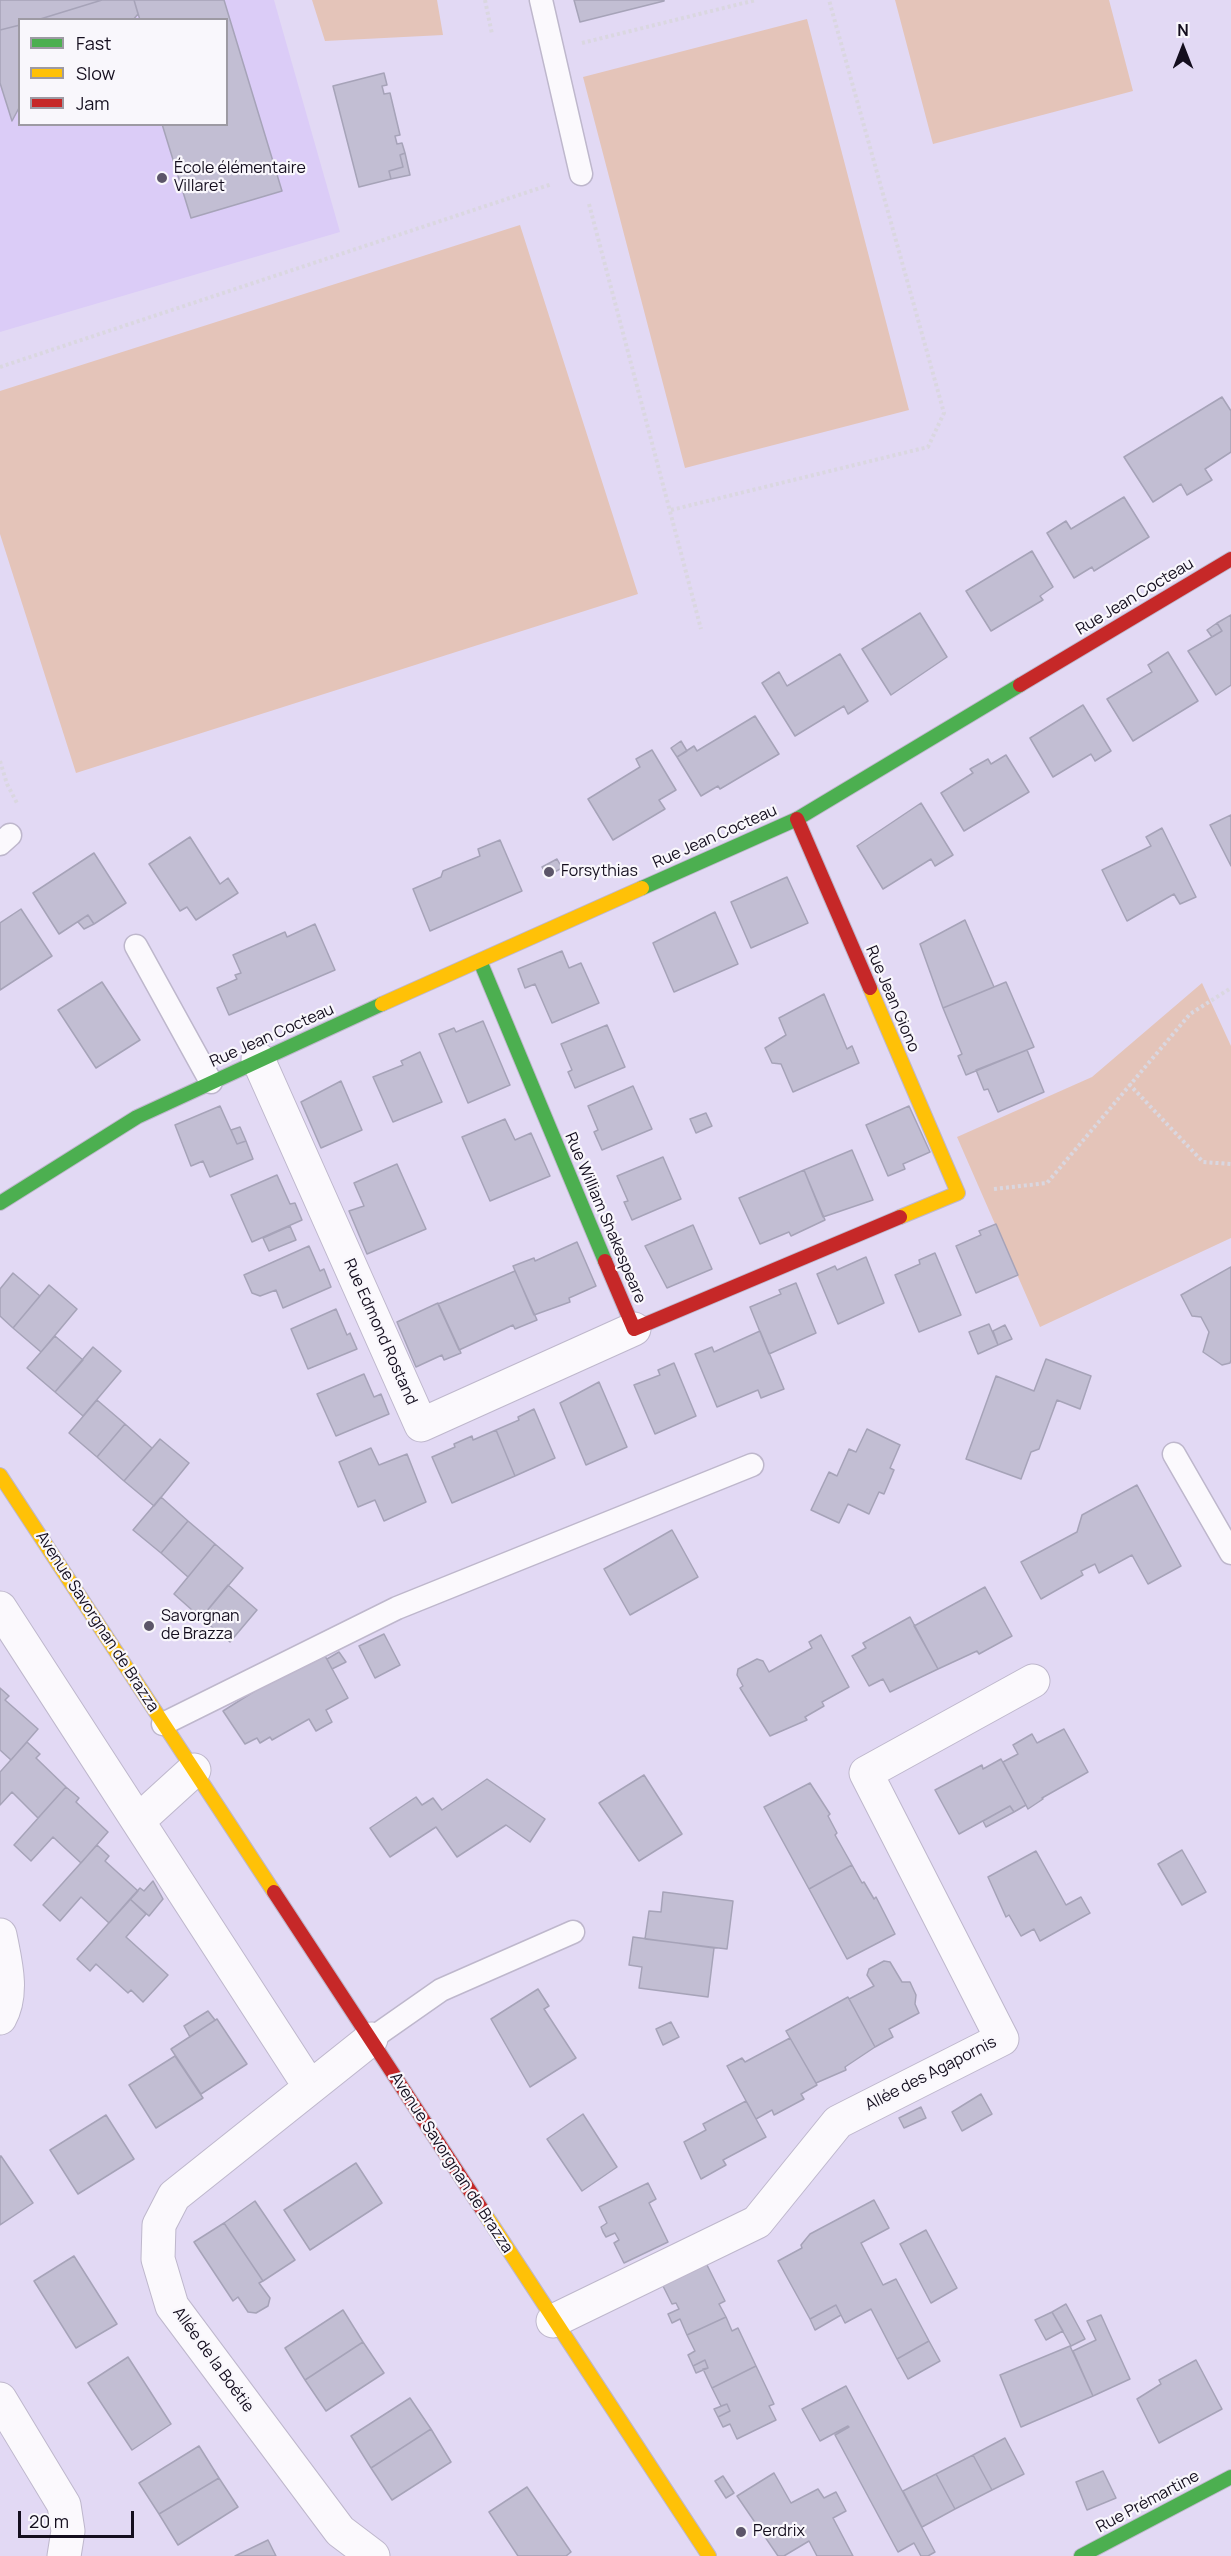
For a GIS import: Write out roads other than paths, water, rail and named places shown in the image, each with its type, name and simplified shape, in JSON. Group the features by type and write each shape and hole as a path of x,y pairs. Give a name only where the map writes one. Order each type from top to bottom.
{"street":[{"name":"Rue Jean Cocteau","path":"0,1203 137,1117 258,1059 797,819 1231,559"},
{"name":"Rue Jean Giono","path":"797,819 957,1193"},
{"name":"Rue William Shakespeare","path":"480,961 634,1329 957,1193"},
{"name":"Rue Edmond Rostand","path":"258,1059 421,1425 634,1329"},
{"name":"Avenue Savorgnan de Brazza","path":"0,1475 709,2556"},
{"path":"0,1608 310,2087"},
{"name":"Allée des Agapornis","path":"553,2321 757,2222 838,2121 1002,2039 866,1773 1033,1681"},
{"path":"138,1821 194,1770"},
{"path":"0,1935 8,1977 4,2011 0,2018"},
{"name":"Allée de la Boétie","path":"371,2039 174,2196 159,2225 158,2259 172,2306 339,2531 373,2556"},
{"path":"0,2399 64,2505 68,2530 64,2556"},
{"name":"Rue Prémartine","path":"1081,2556 1231,2477"}],"lane":[{"path":"541,0 581,174"},
{"path":"136,946 211,1082"},
{"path":"1174,1454 1231,1553"},
{"path":"163,1724 398,1608 752,1465"},
{"path":"371,2039 441,1990 573,1932"}],"place":[{"name":"École élémentaire Villaret","path":"162,178"},
{"name":"Forsythias","path":"549,872"},
{"name":"Savorgnan de Brazza","path":"149,1626"},
{"name":"Perdrix","path":"741,2532"}]}
